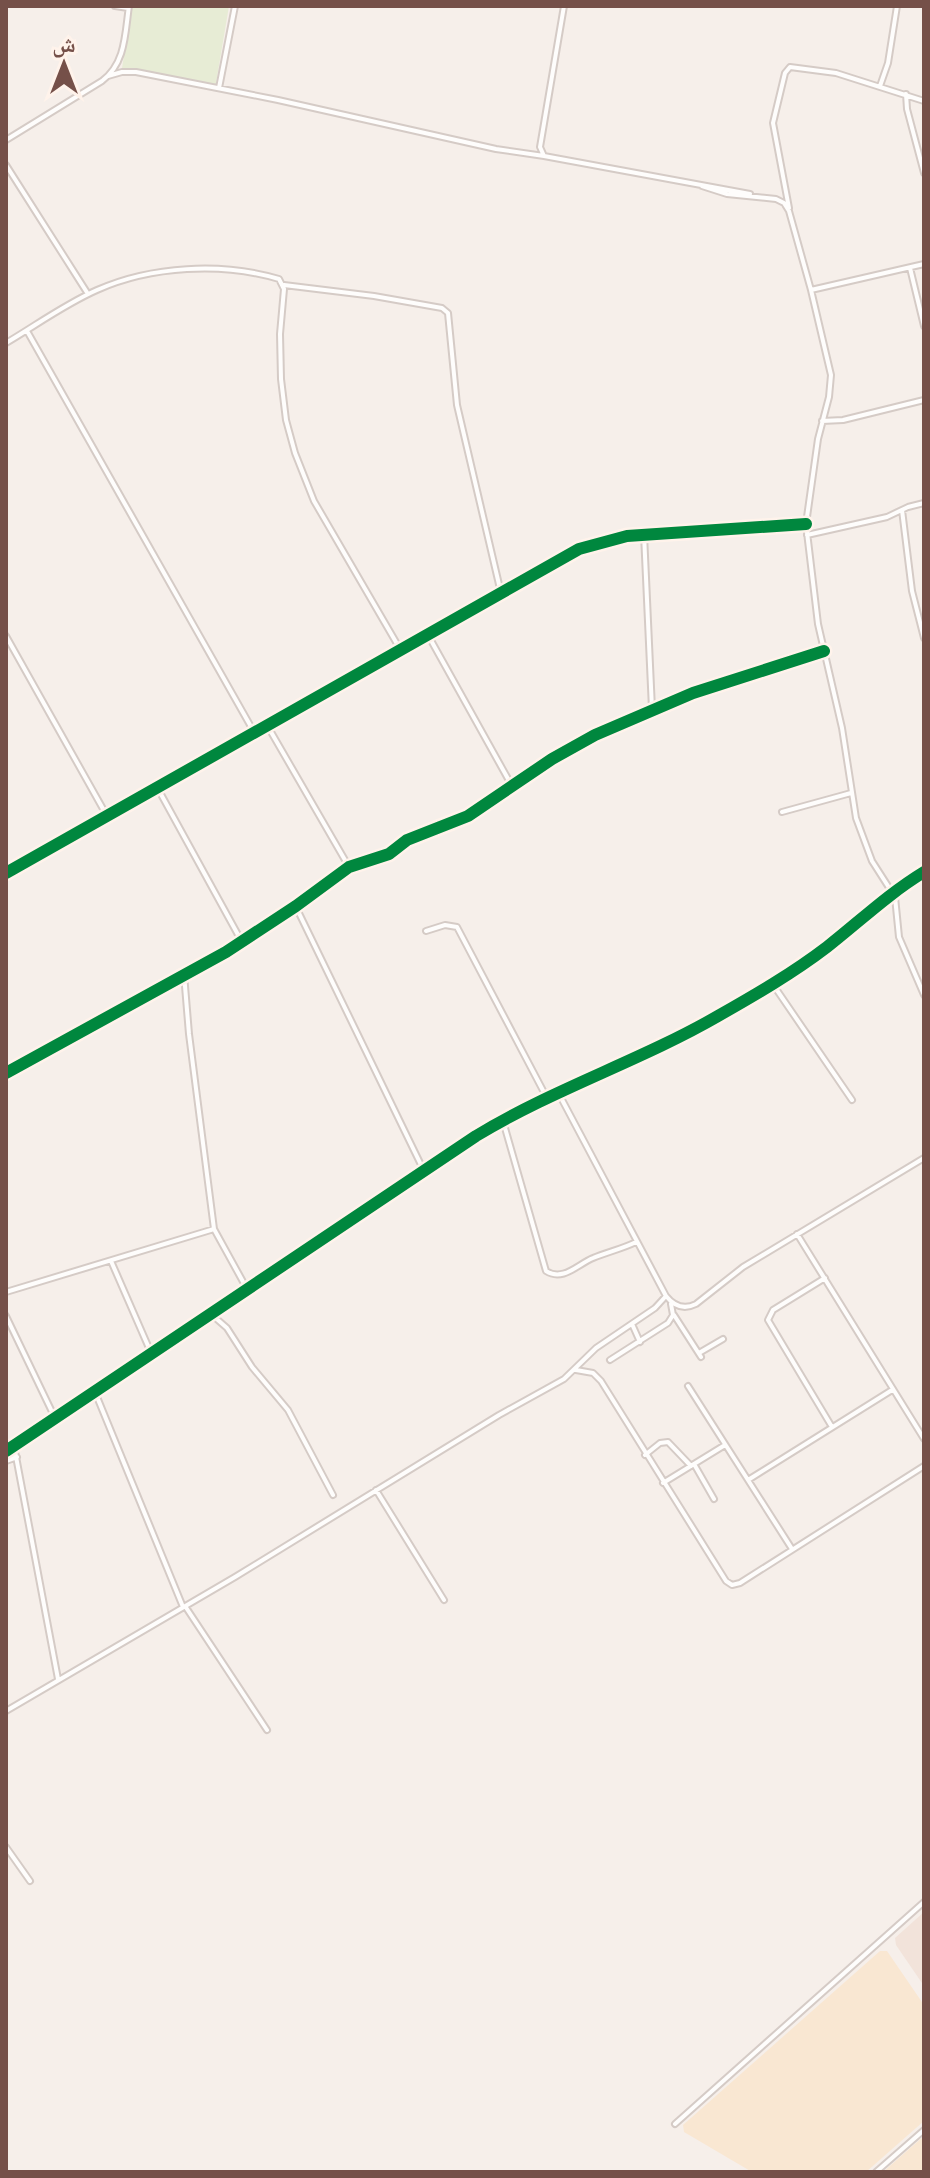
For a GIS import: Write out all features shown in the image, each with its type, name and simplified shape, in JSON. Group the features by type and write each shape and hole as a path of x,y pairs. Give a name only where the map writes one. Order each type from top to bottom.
{"street":[{"path":"108,76 121,58 129,7 115,6"},
{"path":"219,88 235,6"},
{"path":"544,156 540,147 564,6"},
{"path":"880,86 888,63 897,6"},
{"path":"924,101 836,73 793,66 788,69 773,123 789,211 831,375 806,524 815,608 842,728 851,793 867,850 896,902 899,937 924,995"},
{"path":"6,140 108,76 129,71 496,149 702,186 727,194 779,199 789,211"},
{"path":"906,94 924,173"},
{"path":"6,165 88,294"},
{"path":"779,199 786,189"},
{"path":"811,290 924,264"},
{"path":"910,268 924,326"},
{"path":"6,343 88,294 153,274 198,270 252,273 279,279 284,285 281,379 286,420 295,453 314,501 400,649"},
{"path":"284,285 399,300 442,308 448,313 457,405 501,593"},
{"path":"27,331 254,732"},
{"path":"822,421 843,420 924,400"},
{"path":"807,535 887,517 924,503"},
{"path":"902,510 915,605 924,638"},
{"path":"6,873 579,549 611,538 644,534 806,524"},
{"path":"644,534 652,709"},
{"path":"428,635 512,786"},
{"path":"6,636 107,816"},
{"path":"6,1073 242,942 349,867 389,854 407,840 461,819 573,747 652,709 736,677 824,651"},
{"path":"267,725 349,867"},
{"path":"157,787 242,942"},
{"path":"782,812 851,793"},
{"path":"6,1451 503,1121 678,1038 772,983 826,947 892,892 924,872"},
{"path":"296,906 424,1171"},
{"path":"426,931 450,924 459,930 548,1100"},
{"path":"184,974 214,1229 247,1289"},
{"path":"772,983 852,1100"},
{"path":"559,1094 670,1302 673,1315 700,1355 723,1339"},
{"path":"503,1121 546,1271 554,1275 565,1273 593,1258 637,1242"},
{"path":"670,1302 684,1307 696,1304 743,1267 924,1158"},
{"path":"6,1292 214,1229"},
{"path":"797,1234 924,1439"},
{"path":"111,1261 152,1355"},
{"path":"825,1278 773,1310 768,1320 832,1427"},
{"path":"6,1711 558,1383 576,1370 596,1348 655,1308 666,1296"},
{"path":"211,1314 227,1328 245,1357 291,1415 333,1495"},
{"path":"610,1360 668,1323 673,1315"},
{"path":"6,1316 55,1418"},
{"path":"632,1324 640,1342"},
{"path":"576,1370 593,1373 601,1381 729,1584 740,1583 924,1466"},
{"path":"688,1386 792,1549"},
{"path":"748,1480 892,1390"},
{"path":"95,1392 184,1606 267,1730"},
{"path":"269,1402 278,1398"},
{"path":"645,1455 660,1443 668,1442 693,1465 714,1499"},
{"path":"663,1483 725,1445"},
{"path":"14,1446 58,1679"},
{"path":"6,1461 17,1457"},
{"path":"376,1490 444,1600"},
{"path":"6,1847 30,1881"},
{"path":"675,2124 924,1902"},
{"path":"876,2172 924,2130"}],"shaded area":[{"path":"924,1912 924,1986 896,1945 895,1938"}],"green space":[{"path":"132,6 229,6 215,89 122,68"}],"sand":[{"path":"880,1951 887,1951 924,2005 924,2121 866,2172 752,2172 684,2132 683,2125"},
{"path":"924,2136 924,2172 883,2172"}],"cycle path":[{"path":"6,873 579,549 627,536 806,524"},
{"path":"6,1073 226,952 349,867 389,854 407,840 468,816 552,759 595,735 693,693 824,651"},
{"path":"6,1451 476,1136 535,1104 688,1032 746,1000 814,957 924,872"}]}
